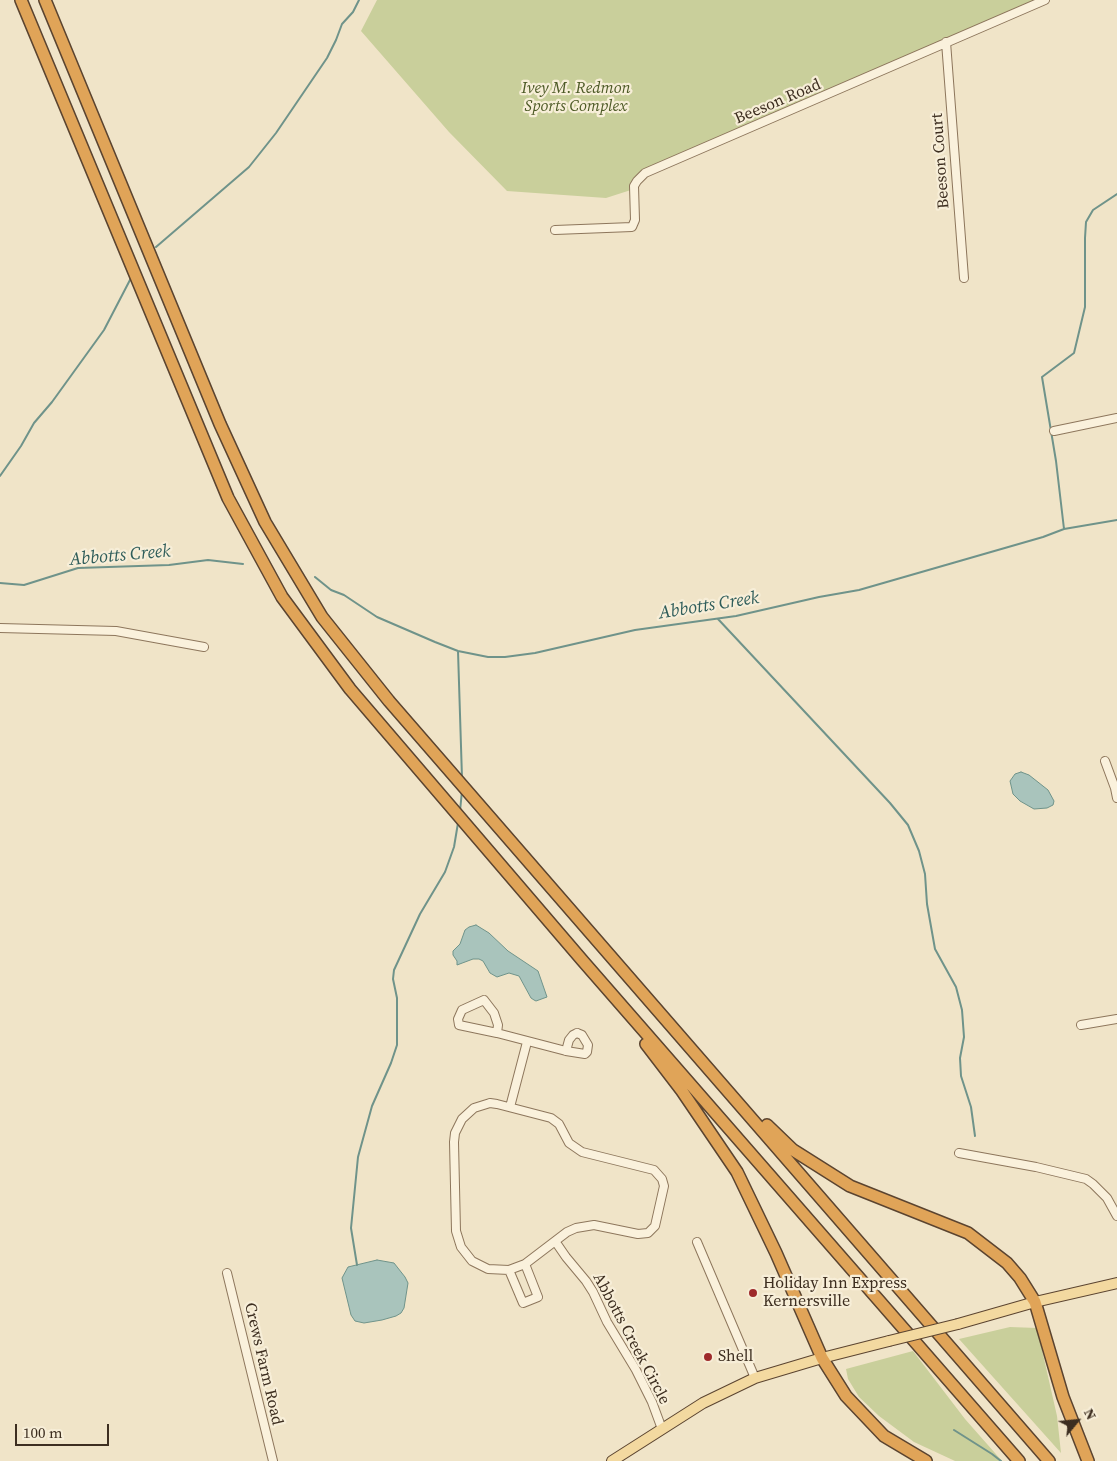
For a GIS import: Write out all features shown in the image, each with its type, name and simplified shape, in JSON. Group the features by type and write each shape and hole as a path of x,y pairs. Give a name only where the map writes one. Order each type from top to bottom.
{"highway":[{"path":"21,0 228,498 282,597 350,689 582,960 1019,1461"},
{"path":"45,0 220,424 265,522 322,618 388,701 1049,1461"},
{"path":"582,960 682,1091 737,1172 776,1253 822,1358 846,1396 884,1436 926,1461"},
{"path":"692,1049 744,1104 793,1150 850,1186 968,1233 1007,1264 1020,1278 1035,1302 1063,1397 1088,1461"}],"main road":[{"path":"612,1461 703,1403 755,1378 822,1358 958,1324 1035,1302 1117,1284"}],"street":[{"name":"Beeson Road","path":"555,230 632,227 635,220 634,186 645,173 814,102 946,42 1045,0"},
{"name":"Beeson Court","path":"946,42 964,278"},
{"path":"1054,431 1117,418"},
{"path":"0,628 116,632 204,647"},
{"path":"1105,761 1117,798"},
{"path":"497,1034 498,1025 494,1013 484,1000 468,1006 459,1014 458,1025 566,1051"},
{"path":"1081,1025 1117,1019"},
{"path":"510,1107 527,1042"},
{"path":"490,1103 510,1107 551,1118 559,1124 569,1143 576,1149 651,1168 659,1174 662,1179 664,1192 656,1224 648,1233 638,1234 602,1226 584,1225 567,1232 525,1264 509,1270 496,1271 480,1266 466,1254 458,1240 456,1231 454,1142 458,1126 474,1108 490,1103"},
{"path":"959,1153 1036,1167 1086,1179 1108,1198 1117,1216"},
{"name":"Abbotts Creek Circle","path":"555,1241 593,1292 607,1322 644,1386 662,1429"},
{"path":"697,1242 755,1378"},
{"path":"509,1270 522,1304 538,1297 525,1264"},
{"name":"Crews Farm Road","path":"227,1273 273,1461"}],"green space":[{"name":"Ivey M. Redmon Sports Complex","path":"377,0 1045,0 645,173 634,189 606,198 507,191 449,132 361,31"},
{"path":"1010,1327 1037,1328 1057,1416 1061,1453 959,1339"},
{"path":"913,1351 965,1419 1002,1461 955,1461 914,1442 879,1416 859,1397 848,1379 846,1369"}],"water":[{"path":"1021,772 1029,775 1048,790 1054,801 1053,805 1047,808 1034,809 1020,801 1013,794 1010,781 1015,774"},
{"path":"476,925 489,933 508,951 538,971 547,997 534,1000 519,976 509,973 497,977 490,973 483,961 479,959 473,959 457,965 453,951 460,944 465,930"},
{"path":"377,1260 394,1263 405,1277 408,1283 404,1308 396,1316 382,1320 364,1323 355,1321 351,1315 342,1278 348,1267"}],"waterway":[{"path":"156,247 249,167 276,133 327,58 342,24 353,12 359,0"},
{"path":"1064,529 1056,461 1042,377 1074,353 1085,307 1086,222 1093,210 1117,194"},
{"path":"0,476 34,423 52,402 104,330 131,278"},
{"name":"Abbotts Creek","path":"315,577 331,590 344,595 377,617 435,642 458,651 488,657 505,657 535,653 635,630 736,616 859,590 1043,537 1064,529 1117,520"},
{"name":"Abbotts Creek","path":"0,583 24,585 78,568 169,565 208,560 243,564"},
{"path":"718,619 890,803 908,825 919,851 925,874 927,904 935,949 956,987 962,1010 964,1037 960,1058 961,1076 971,1107 975,1136"},
{"path":"458,651 462,778"},
{"path":"460,811 462,791"},
{"path":"357,1265 351,1228 358,1157 372,1106 397,1045 397,998 393,979 394,970 420,914 445,872 454,847 458,823"},
{"path":"954,1430 1001,1461"}],"place":[{"name":"Holiday Inn Express Kernersville","path":"753,1293"},
{"name":"Shell","path":"708,1357"}]}
